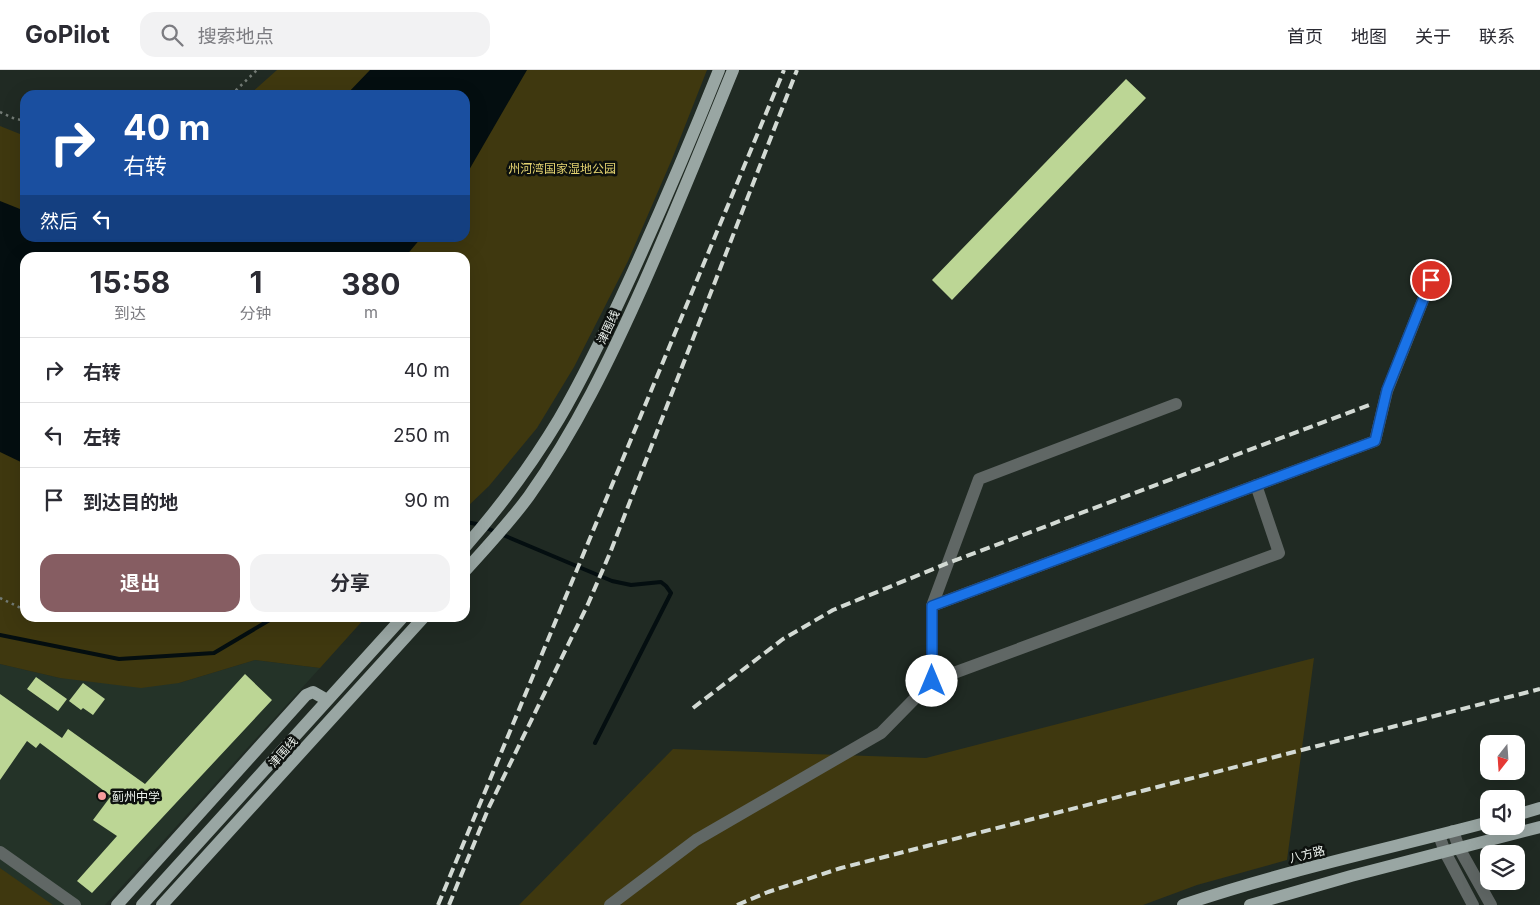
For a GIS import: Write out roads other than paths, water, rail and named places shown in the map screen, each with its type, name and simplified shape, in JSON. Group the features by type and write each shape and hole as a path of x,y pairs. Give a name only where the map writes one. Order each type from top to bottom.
{"main road":[{"name":"津围线","path":"470,541 497,510 559,420 587,368 662,208 719,70"},
{"name":"津围线","path":"470,565 528,496 586,405 619,339 733,70"},
{"name":"津围线","path":"142,905 398,622"},
{"name":"津围线","path":"162,905 419,622"},
{"path":"117,905 306,694 313,692 327,700"},
{"path":"1525,812 1540,808"},
{"name":"八方路","path":"1183,905 1233,888 1480,824"},
{"path":"1250,905 1351,876 1540,827"}],"street":[{"path":"932,606 1375,441 1387,390 1431,280"},
{"path":"932,681 932,606 979,479 1176,404"},
{"path":"610,905 696,840 881,733 932,681 1279,553 1256,484"},
{"path":"1453,831 1459,848 1491,905"},
{"path":"1439,835 1445,852 1473,905"},
{"path":"0,852 75,905"}],"waterway":[{"path":"470,523 477,524 612,581 631,585 661,582 671,593 595,743"},
{"path":"0,635 119,659 214,653 266,622"}],"railway":[{"path":"438,905 784,70"},
{"path":"449,905 489,807 588,604 610,553 797,70"},
{"path":"693,708 783,639 833,610 948,563 1369,405"},
{"path":"737,905 768,892 841,868 1540,689"}],"place":[{"name":"蓟州中学","path":"102,796"}],"park label":[{"name":"州河湾国家湿地公园","path":"562,168"}]}
